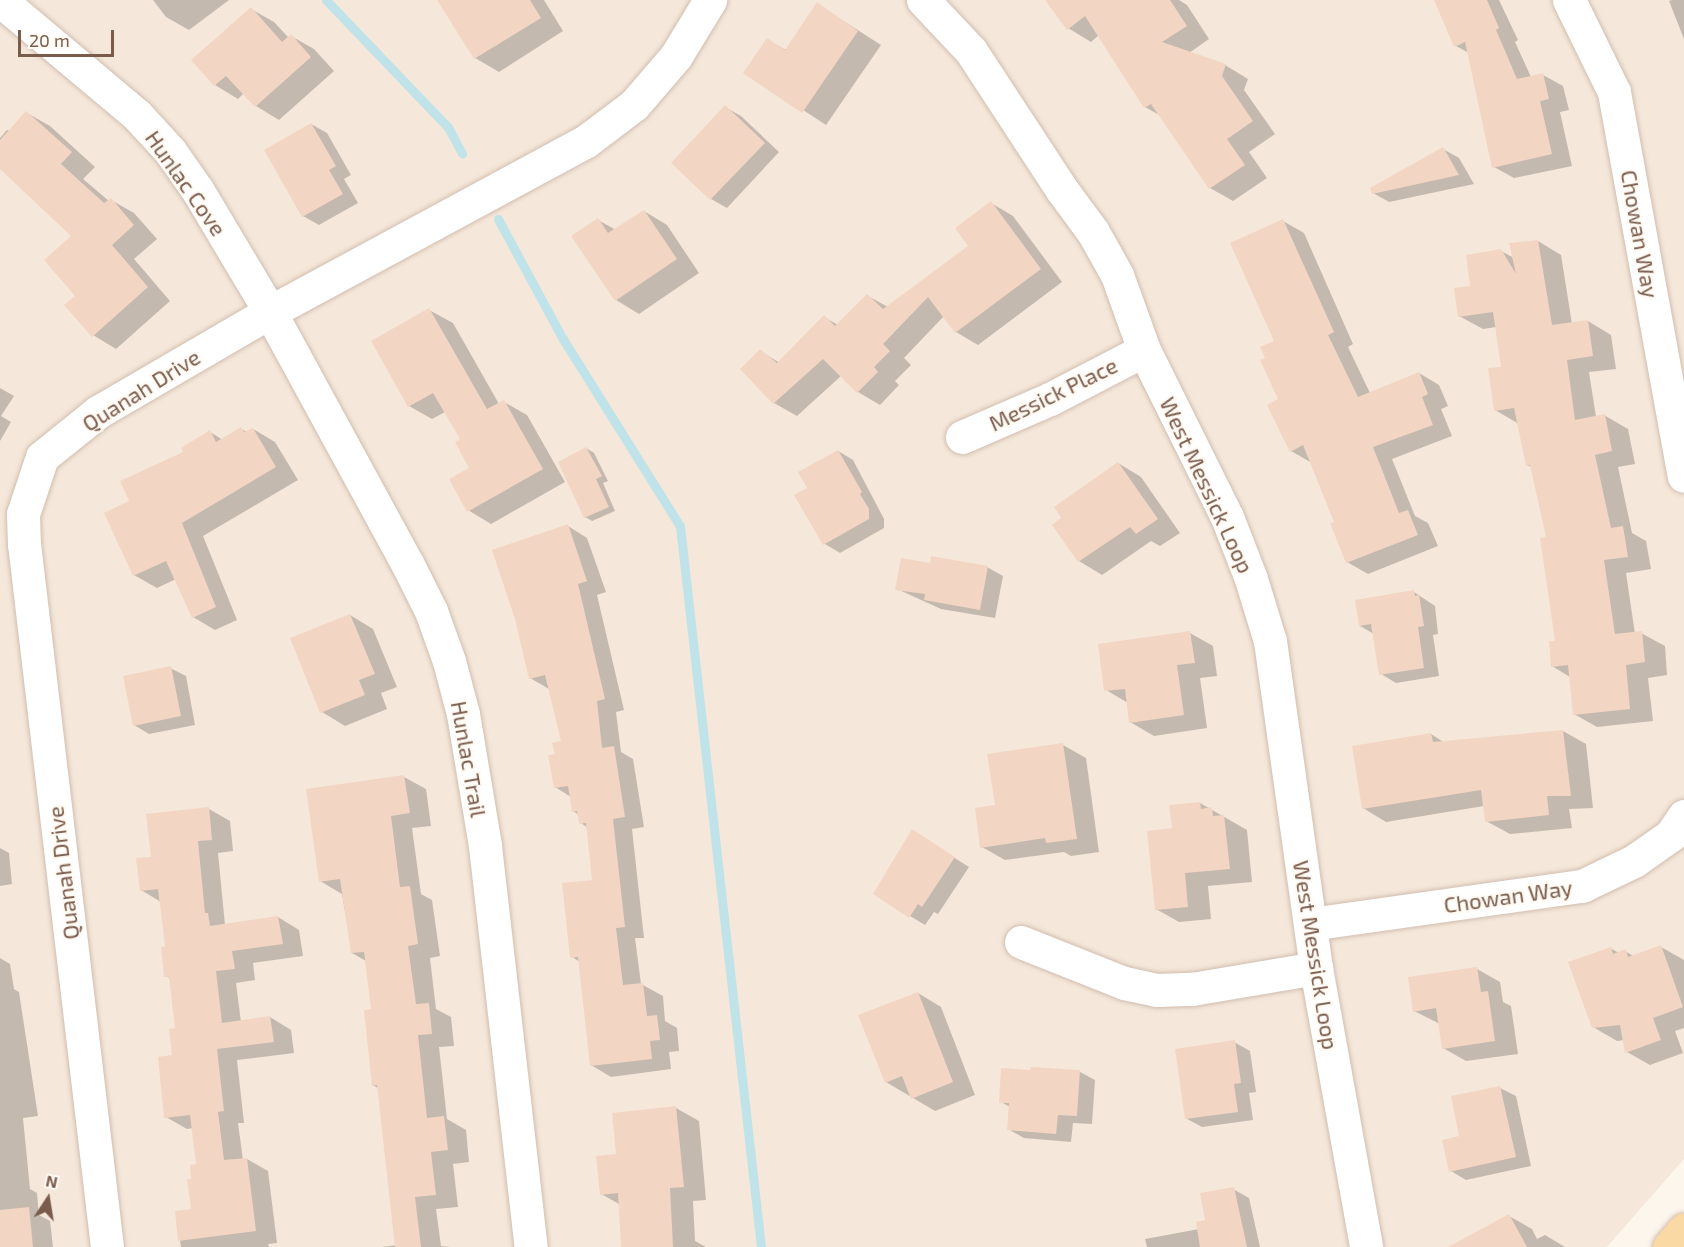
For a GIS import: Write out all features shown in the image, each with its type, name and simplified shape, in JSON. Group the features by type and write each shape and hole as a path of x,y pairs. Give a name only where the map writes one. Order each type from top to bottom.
{"main road":[{"path":"1669,1247 1684,1230"}],"street":[{"name":"Hunlac Cove","path":"0,0 137,115 170,152 198,191 270,312"},
{"name":"Quanah Drive","path":"107,1247 26,556 23,514 42,458 98,412 270,312 585,142 641,97 676,56 710,0"},
{"name":"West Messick Loop","path":"923,0 971,51 1062,190 1093,232 1118,274 1144,350 1227,518 1251,579 1270,641 1316,968 1366,1247"},
{"name":"Chowan Way","path":"1569,0 1614,92 1684,474"},
{"name":"Hunlac Trail","path":"270,312 408,563 431,611 449,661 463,714 485,846 531,1247"},
{"name":"Messick Place","path":"962,437 1050,399 1144,350"},
{"name":"Chowan Way","path":"1310,924 1582,886 1634,861 1671,835 1684,816"},
{"path":"1021,942 1124,983 1157,990 1192,989 1316,968"}],"shaded area":[{"path":"0,0 1684,0 1684,1159 1607,1247 0,1247"}],"building":[{"path":"437,0 530,0 541,18 474,59"},
{"path":"1045,0 1170,0 1187,26 1162,42 1226,64 1222,76 1253,121 1227,139 1245,165 1209,189 1151,104 1144,108 1085,16 1067,30"},
{"path":"1434,0 1487,0 1499,28 1496,30 1517,79 1543,73 1549,99 1540,101 1552,154 1492,168 1465,42 1454,47"},
{"path":"817,2 858,31 802,113 743,73 767,38 785,50"},
{"path":"251,7 282,42 291,34 311,57 255,107 226,76 214,86 191,60"},
{"path":"725,105 765,143 710,200 671,163"},
{"path":"26,111 72,152 61,164 104,203 111,198 134,225 112,245 148,287 92,337 64,305 75,296 44,260 71,236 0,169 0,140"},
{"path":"311,123 336,166 329,170 343,194 302,217 264,150"},
{"path":"1443,147 1459,175 1372,194 1370,188"},
{"path":"991,201 1041,269 955,333 928,297 883,344 890,351 874,367 878,372 857,393 823,359 773,404 740,369 760,349 777,363 824,315 835,326 867,294 883,309 968,246 955,228"},
{"path":"644,210 677,259 615,301 571,236 598,218 608,233"},
{"path":"1283,219 1334,332 1328,335 1358,397 1419,372 1428,394 1422,397 1433,425 1373,447 1399,513 1408,510 1418,535 1346,563 1330,523 1334,522 1303,445 1290,452 1267,405 1278,399 1260,360 1265,358 1260,347 1274,341 1230,243"},
{"path":"1538,240 1552,325 1588,320 1593,356 1567,360 1575,420 1605,414 1612,451 1595,455 1611,528 1623,526 1628,557 1604,560 1615,634 1642,631 1645,662 1626,665 1630,709 1573,715 1568,665 1551,667 1549,641 1555,641 1540,538 1546,537 1530,465 1526,466 1514,408 1494,411 1488,368 1501,367 1493,312 1458,317 1454,288 1470,286 1466,255 1501,249 1516,274 1509,243"},
{"path":"429,308 487,409 504,400 543,469 467,512 449,479 469,468 455,442 460,439 433,393 408,407 371,341"},
{"path":"241,427 244,432 253,428 276,467 182,523 216,607 192,618 166,561 133,576 104,513 129,501 120,481 183,452 181,448 210,430 216,442"},
{"path":"586,447 602,476 596,479 609,507 584,518 558,462"},
{"path":"838,450 862,492 860,494 869,509 869,519 823,545 794,495 807,488 798,472"},
{"path":"1118,462 1158,519 1136,534 1130,527 1078,562 1052,525 1061,518 1054,507"},
{"path":"568,524 587,581 578,584 605,699 597,701 602,748 614,746 625,817 613,819 625,927 616,928 623,985 643,983 647,1016 657,1015 660,1040 650,1041 652,1059 590,1066 578,957 570,958 562,883 592,880 586,823 579,824 577,811 572,812 568,786 554,788 548,755 555,754 552,743 561,741 545,675 529,679 515,619 492,550"},
{"path":"931,556 988,566 980,610 924,600 925,594 895,590 901,558 930,563"},
{"path":"1414,590 1415,596 1419,595 1424,626 1418,627 1424,668 1379,675 1371,624 1359,626 1355,600"},
{"path":"350,614 375,674 359,680 365,695 320,713 290,638"},
{"path":"1190,631 1195,663 1177,665 1184,715 1129,723 1125,689 1104,691 1098,644"},
{"path":"171,666 181,716 133,726 123,676"},
{"path":"1563,730 1571,796 1547,796 1549,815 1485,822 1481,790 1362,809 1352,746 1431,733 1433,742"},
{"path":"1063,743 1077,839 1046,843 1045,838 980,848 975,808 995,805 987,754"},
{"path":"404,775 410,813 391,816 400,887 410,886 418,944 408,946 416,1004 429,1003 432,1034 418,1035 427,1118 444,1116 448,1150 431,1152 436,1195 415,1197 421,1247 395,1247 377,1085 372,1086 364,1010 371,1009 364,952 351,953 340,879 319,882 306,789"},
{"path":"1200,802 1201,809 1212,807 1213,816 1224,815 1230,869 1185,873 1188,907 1155,910 1147,831 1172,828 1169,805"},
{"path":"209,807 212,840 198,841 205,913 208,913 210,926 278,916 283,944 232,951 235,969 216,971 222,1023 270,1016 274,1042 217,1049 224,1111 218,1112 224,1160 247,1158 256,1231 178,1241 175,1211 191,1209 187,1179 191,1179 190,1165 196,1164 190,1115 164,1118 158,1057 172,1055 169,1029 175,1028 169,977 164,977 161,947 165,946 158,889 140,891 136,858 151,857 146,814"},
{"path":"912,829 955,857 922,907 918,904 909,918 873,894"},
{"path":"1661,945 1683,1007 1653,1018 1661,1040 1625,1053 1620,1025 1592,1028 1568,962 1611,947 1613,954 1626,949 1628,957"},
{"path":"1477,967 1481,992 1488,991 1495,1041 1442,1049 1436,1008 1413,1012 1408,977"},
{"path":"918,992 953,1082 911,1099 902,1076 885,1083 858,1015"},
{"path":"1235,1040 1241,1083 1234,1084 1238,1112 1185,1119 1175,1049"},
{"path":"1031,1067 1080,1070 1077,1116 1058,1115 1056,1134 1007,1130 1009,1103 999,1103 1001,1068 1030,1070"},
{"path":"1500,1086 1516,1157 1449,1172 1442,1140 1459,1136 1451,1096"},
{"path":"676,1106 684,1187 670,1188 673,1247 621,1247 618,1193 600,1195 596,1156 616,1154 612,1113"},
{"path":"1234,1187 1247,1247 1200,1247 1196,1222 1205,1220 1200,1193"},
{"path":"29,1207 33,1247 0,1247 0,1210"},
{"path":"1509,1214 1527,1247 1448,1247"}],"waterway":[{"path":"326,0 448,127 462,153"},
{"path":"498,219 563,339 680,526 761,1247"}]}
